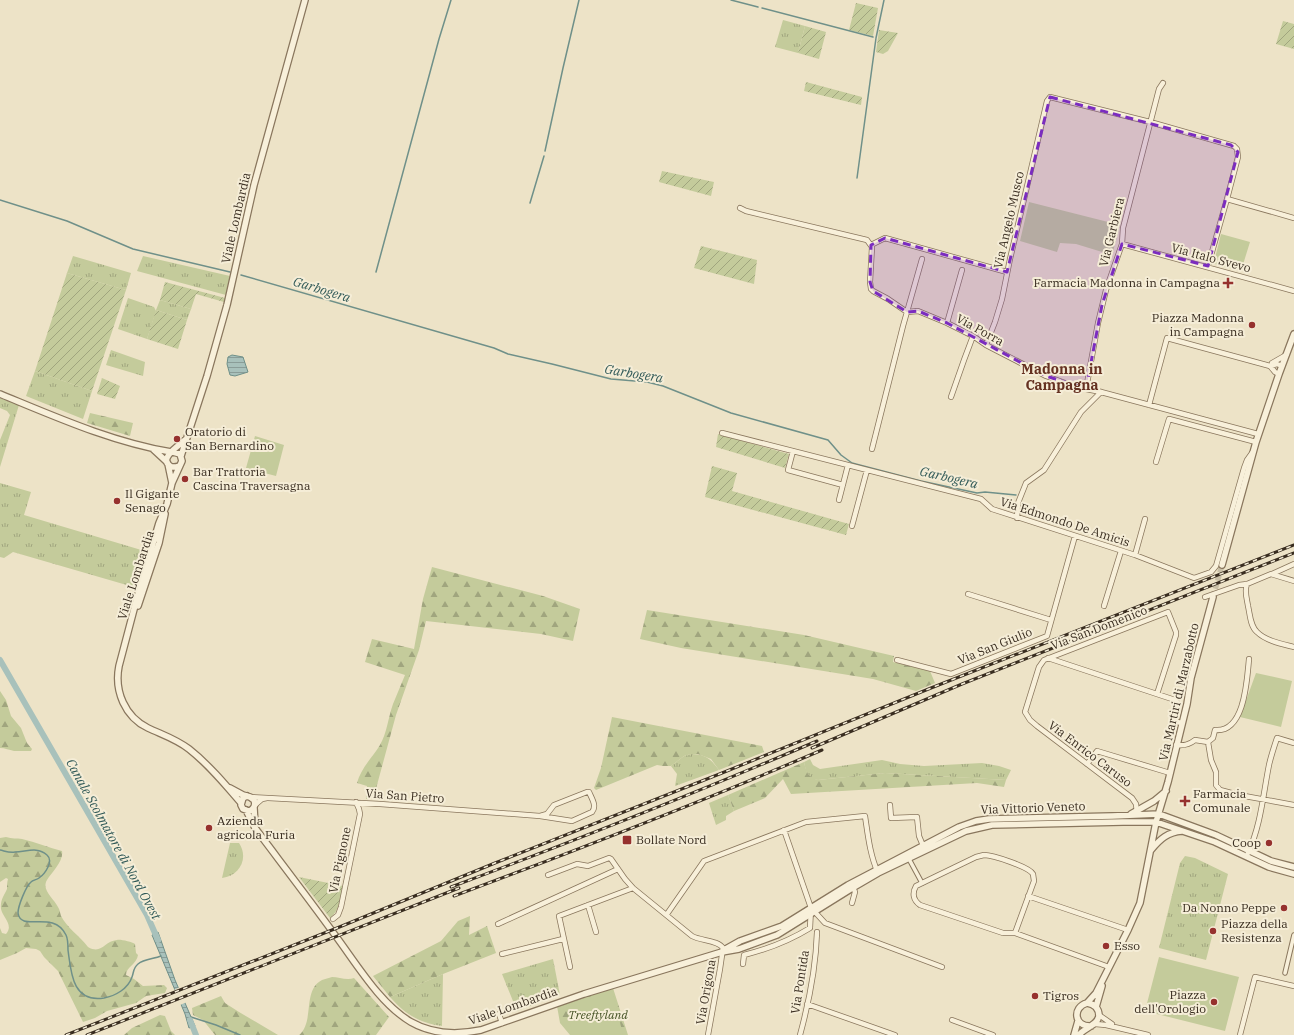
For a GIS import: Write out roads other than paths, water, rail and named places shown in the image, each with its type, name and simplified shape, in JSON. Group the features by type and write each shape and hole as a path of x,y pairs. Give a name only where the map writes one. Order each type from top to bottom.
{"street":[{"name":"Viale Lombardia","path":"181,456 209,369 227,305 254,185 305,0"},
{"name":"Via Garbiera","path":"1086,389 1094,340 1102,305 1122,244 1124,228 1150,122 1159,89 1163,83"},
{"name":"Via Angelo Musco","path":"986,345 1000,305 1048,98 1052,96 1150,122"},
{"path":"1150,122 1236,147 1238,158 1208,266"},
{"path":"1227,199 1294,218"},
{"path":"740,208 746,211 864,239 871,245 885,238 1007,272"},
{"name":"Via Italo Svevo","path":"1122,244 1208,266 1294,291"},
{"name":"Via Porra","path":"871,245 871,289 907,312 918,312 947,323 1046,376 1076,387 1101,392 1258,434"},
{"path":"872,448 922,259"},
{"path":"947,323 962,270"},
{"path":"1222,565 1258,434 1294,334"},
{"path":"951,397 973,336"},
{"path":"1149,405 1167,338 1269,366 1277,364 1282,366"},
{"path":"1269,366 1286,355"},
{"path":"1269,366 1279,374"},
{"path":"1017,518 1018,503 1026,482 1044,470 1076,419 1101,392"},
{"path":"0,394 84,428 153,449 178,452 181,456 182,462 179,466 172,467 153,449"},
{"path":"1156,462 1169,419 1256,442"},
{"name":"Via Edmondo De Amicis","path":"722,433 981,499 992,509 1135,555 1191,578 1197,578 1211,572 1215,568 1244,468 1247,460 1253,452"},
{"name":"Viale Lombardia","path":"172,452 186,440"},
{"path":"793,451 788,470 843,485"},
{"path":"167,463 167,456 172,452"},
{"name":"Viale Lombardia","path":"167,463 172,483"},
{"path":"839,500 848,465"},
{"name":"Viale Lombardia","path":"179,466 172,483 167,504 159,523 138,594 117,674 118,690 128,711 140,723 148,728 169,736 189,749 199,757 240,803"},
{"path":"852,526 867,470"},
{"path":"1135,555 1146,519"},
{"name":"Via San Giulio","path":"897,660 951,674 1047,636 1075,536"},
{"path":"1104,606 1121,551"},
{"path":"1205,598 1239,585 1247,584 1294,564"},
{"path":"1271,574 1294,581"},
{"path":"1247,584 1246,589 1250,615 1252,624 1257,632 1278,643 1294,647"},
{"path":"968,594 1051,620"},
{"name":"Via Martiri di Marzabotto","path":"1108,969 1142,898 1156,822 1166,791 1187,704 1191,678 1213,597"},
{"name":"Via San Domenico","path":"1025,712 1039,667 1044,660 1168,612 1176,635 1157,694"},
{"path":"1048,658 1176,701 1174,717 1176,722 1182,723"},
{"path":"1176,745 1183,746 1190,744 1195,740 1208,742 1213,738 1215,730 1225,730 1233,722 1243,704 1247,686 1248,659"},
{"name":"Via Enrico Caruso","path":"1025,712 1026,716 1034,723 1135,800 1137,813"},
{"path":"1247,854 1255,838 1269,764 1277,738 1294,743"},
{"path":"1208,742 1211,760 1216,772 1216,785 1220,790 1263,800 1294,805"},
{"path":"1087,764 1097,751 1170,774"},
{"name":"Viale Lombardia","path":"224,784 248,797"},
{"path":"1137,813 1166,791"},
{"name":"Via San Pietro","path":"248,797 356,802 540,816 572,821 592,812 595,805 589,792 587,792 554,805 545,815 540,816"},
{"path":"256,828 254,806 254,800 248,797 243,798 240,803 242,807 249,811 254,806 262,799 269,797"},
{"name":"Via Pignone","path":"332,919 338,915 341,907 360,814 356,802"},
{"path":"890,805 891,818 917,816 919,836 924,848"},
{"name":"Viale Lombardia","path":"246,810 256,828 367,978 388,1004 395,1011 429,1030 446,1033 471,1033 584,994 722,952"},
{"name":"Via Vittorio Veneto","path":"812,911 877,871 909,859 959,827 976,821 989,819 1129,815 1137,813 1159,814 1216,835 1269,867 1294,874"},
{"path":"667,914 704,861 806,822 865,816 870,848 877,871"},
{"name":"Via Vittorio Veneto","path":"722,952 739,949 769,939 785,930 848,885 924,848 966,831 992,825 1156,822 1247,854 1294,866"},
{"path":"743,964 744,955 761,951 782,943 810,928 812,911 784,830"},
{"path":"1150,851 1167,834 1185,831"},
{"path":"1015,933 1034,878 1032,871 988,855 976,857 916,886 913,894 916,903 920,905 1003,933 1015,933 1108,969"},
{"path":"548,875 577,864 588,866 609,858 624,879 633,888 695,938 721,945 722,952"},
{"path":"909,859 922,883"},
{"path":"498,924 618,869"},
{"path":"852,903 855,892 853,887"},
{"path":"570,968 559,916 633,888"},
{"path":"1028,896 1128,930"},
{"path":"588,905 596,932"},
{"path":"812,911 822,921 828,924 942,966"},
{"name":"Via Pontida","path":"800,1035 808,1004 814,966 816,932"},
{"path":"1285,973 1294,935"},
{"path":"502,954 563,939"},
{"name":"Via Origona","path":"708,1035 722,952"},
{"path":"1074,1035 1078,1021 1076,1017 1077,1010 1080,1006 1087,1003 1096,992 1108,969"},
{"path":"1096,1007 1108,969"},
{"path":"1240,1035 1255,977 1294,986"},
{"path":"1087,1003 1096,1007 1099,1015 1115,1026"},
{"path":"808,1004 895,1035"},
{"path":"499,1014 502,1023"},
{"path":"1079,1035 1085,1029 1093,1025 1098,1019 1099,1015"},
{"path":"952,1020 993,1035"},
{"path":"1078,1021 1084,1025 1115,1026 1148,1035"}],"water":[{"path":"232,355 243,357 248,372 235,376 230,375 227,364 228,357"},
{"path":"158,932 175,980 195,1026 189,1028 185,1014 152,935"}],"waterway":[{"path":"376,272 439,39 451,0"},
{"path":"545,151 579,0"},
{"path":"731,0 758,7"},
{"path":"876,38 884,0"},
{"path":"762,8 873,37"},
{"path":"857,178 876,38"},
{"path":"530,203 544,156"},
{"name":"Garbogera","path":"0,200 67,221 133,249 230,272"},
{"name":"Garbogera","path":"241,275 494,348 508,354 611,379 647,382 663,386 731,413 828,440 841,455 852,463 921,481 977,493 985,492 1016,495"},
{"name":"Canale Scolmatore di Nord Ovest","path":"0,660 147,915 158,940"},
{"path":"0,850 11,852 35,850 43,852 49,858 50,861 44,874 31,882 27,888 21,901 18,913 20,919 25,921 53,923 60,927 67,938 72,976 79,991 85,996 104,998 117,994 130,981 134,969 138,964 161,956"},
{"path":"191,1017 240,1035"},
{"name":"Canale Scolmatore di Nord Ovest","path":"190,1020 196,1035"}],"tunnel":[{"path":"1213,597 1222,565"}],"railway":[{"path":"66,1035 337,928 931,688 1294,545"},
{"path":"812,748 962,684 1294,553"},
{"path":"451,887 635,816 817,741"},
{"path":"454,896 639,825 822,750"},
{"path":"87,1035 459,888"}],"place":[{"name":"Farmacia Madonna in Campagna","path":"1228,283"},
{"name":"Piazza Madonna in Campagna","path":"1252,325"},
{"name":"Oratorio di San Bernardino","path":"177,439"},
{"name":"Bar Trattoria Cascina Traversagna","path":"185,479"},
{"name":"Il Gigante Senago","path":"117,501"},
{"name":"Farmacia Comunale","path":"1185,801"},
{"name":"Azienda agricola Furia","path":"209,828"},
{"name":"Bollate Nord","path":"627,840"},
{"name":"Coop","path":"1269,843"},
{"name":"Da Nonno Peppe","path":"1284,908"},
{"name":"Piazza della Resistenza","path":"1213,931"},
{"name":"Esso","path":"1106,946"},
{"name":"Tigros","path":"1035,996"},
{"name":"Piazza dell'Orologio","path":"1214,1002"}],"district":[{"name":"Madonna in Campagna","path":"1062,378"}],"park label":[{"name":"Treeftyland","path":"598,1015"}]}
